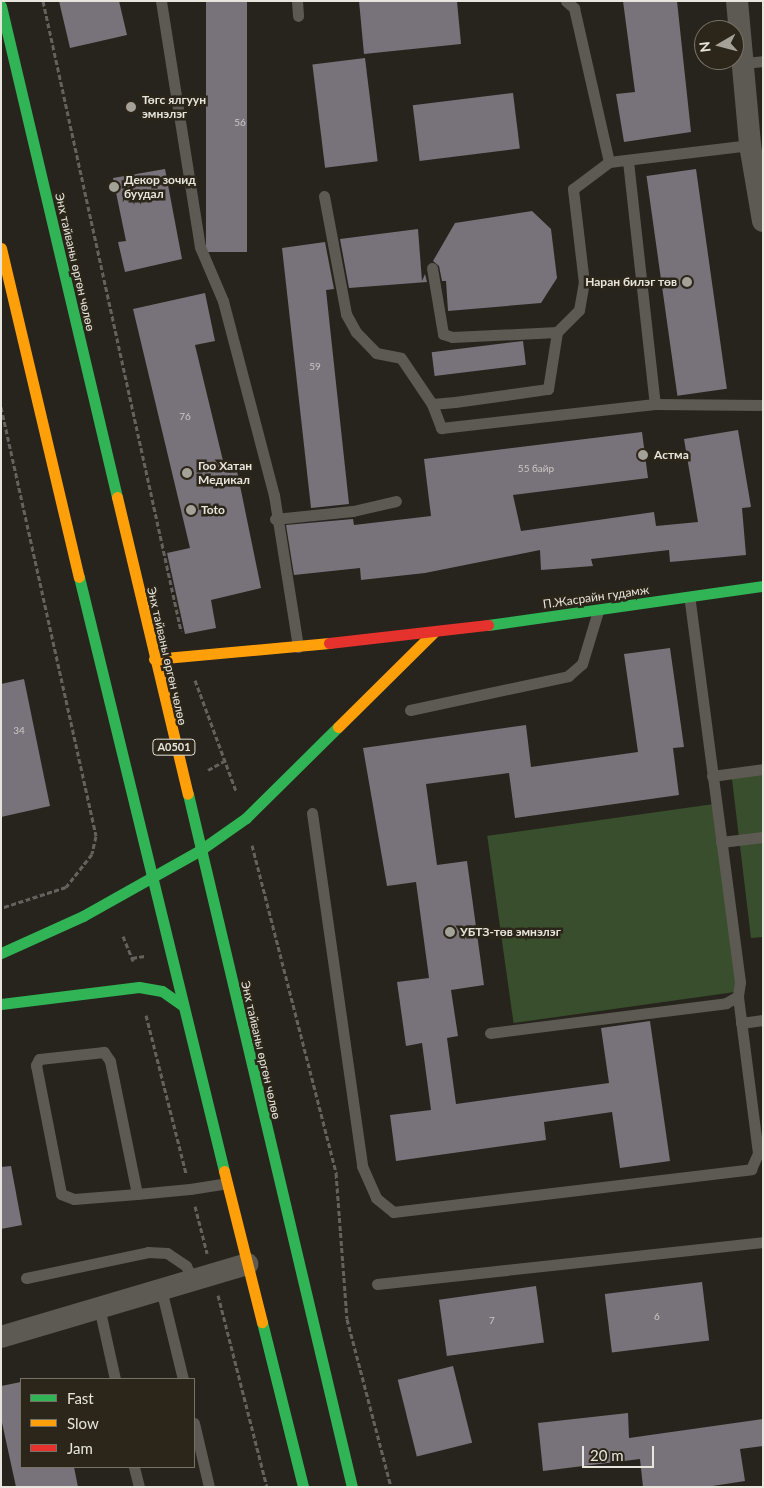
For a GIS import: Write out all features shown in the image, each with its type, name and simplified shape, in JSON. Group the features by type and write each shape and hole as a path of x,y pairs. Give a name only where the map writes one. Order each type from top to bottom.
{"main road":[{"name":"Энх тайваны өргөн чөлөө","path":"1,6 199,851 352,1487"},
{"path":"1,248 150,877 303,1487"},
{"name":"П.Жасрайн гудамж","path":"154,659 187,658 433,633 598,612 763,586"},
{"path":"1,953 83,916 199,851 246,818 433,633"},
{"path":"1,1004 140,987 162,991 182,1006"}],"street":[{"path":"737,1 754,62 750,144 763,221"},
{"path":"1,1337 247,1264"}],"lane":[{"path":"161,1 200,247 223,301 274,495 275,519 298,647"},
{"path":"297,1 298,16"},
{"path":"566,1 574,8 610,162"},
{"path":"432,404 548,390 557,332 579,310 584,283 574,189 610,162 750,144"},
{"path":"628,160 655,404"},
{"path":"324,196 346,314 356,332 376,353 400,358 432,404 441,428 655,404 763,405"},
{"path":"432,268 443,334 452,337 557,332"},
{"path":"275,519 353,512 396,501"},
{"path":"312,814 362,1166 376,1198 393,1212 751,1169 760,1153 738,996 740,982 689,597"},
{"path":"410,710 568,676 582,664 598,612"},
{"path":"712,776 763,769"},
{"path":"721,842 763,837"},
{"path":"490,1033 726,1003 738,996"},
{"path":"742,1023 763,1020"},
{"path":"136,1194 110,1061 104,1052 39,1059 36,1065 61,1194 74,1199 136,1194 190,1189 227,1183"},
{"path":"377,1284 763,1242"},
{"path":"26,1278 148,1252 167,1253 203,1276"},
{"path":"161,1289 183,1378"},
{"path":"99,1307 115,1378"},
{"path":"195,1427 209,1487"},
{"path":"134,1468 139,1487"}],"path":[{"path":"43,1 187,658 246,818 336,1173 347,1319 391,1487"},
{"path":"1,407 96,836 92,854 66,887 1,908"},
{"path":"123,936 135,964"},
{"path":"145,1011 190,1189 203,1276 267,1487"}],"green space":[{"path":"763,767 763,937 751,938 731,771"},
{"path":"714,804 740,991 514,1023 487,836"}],"building":[{"path":"59,1 119,1 127,35 70,48"},
{"path":"206,1 247,1 247,252 206,252"},
{"path":"359,1 457,1 461,44 364,54"},
{"path":"623,1 677,1 691,132 624,142 616,94 635,92"},
{"path":"365,58 378,161 325,168 312,64"},
{"path":"513,93 520,149 420,161 413,105"},
{"path":"165,169 182,259 125,272 118,242 126,241 113,178"},
{"name":"Наран билэг төв","path":"696,169 727,389 677,396 646,176"},
{"path":"532,211 551,229 557,278 541,303 448,311 446,281 442,281 439,266 433,261 455,223"},
{"path":"418,229 422,281 425,274 427,282 349,288 340,239"},
{"path":"325,242 334,289 326,290 349,504 311,508 282,248"},
{"path":"205,293 215,341 195,345 225,469 236,466 261,588 211,600 216,628 185,634 167,553 190,548 133,309"},
{"path":"523,341 526,365 435,376 432,352"},
{"path":"738,430 751,507 742,508 746,555 670,562 669,550 591,559 593,566 541,570 540,550 425,573 361,580 360,568 294,575 286,525 353,519 354,525 431,516 424,459 642,432 648,478 513,495 521,531 654,512 656,526 698,522 684,439"},
{"name":"УБТЗ-төв эмнэлэг","path":"670,648 684,747 673,748 679,795 515,818 509,773 426,784 437,865 467,861 484,985 451,990 458,1036 447,1038 456,1104 609,1083 601,1028 650,1021 670,1161 620,1168 612,1112 544,1122 546,1140 396,1161 390,1115 431,1110 422,1043 406,1046 397,982 429,978 416,882 387,886 363,748 526,725 531,767 638,752 624,654"},
{"path":"24,679 50,806 1,817 1,684"},
{"path":"11,1166 22,1225 1,1229 1,1167"},
{"path":"702,1282 709,1341 612,1353 605,1294"},
{"path":"536,1286 544,1342 447,1356 439,1300"},
{"path":"453,1366 472,1443 417,1456 398,1380"},
{"path":"20,1382 20,1468 74,1468 78,1487 16,1487 1,1418 1,1386"},
{"path":"628,1413 629,1438 763,1419 763,1446 740,1449 745,1481 706,1487 643,1487 640,1459 543,1471 538,1423"}],"traffic: fast":[{"path":"1,6 117,497"},
{"path":"79,577 224,1171"},
{"path":"488,625 763,586"},
{"path":"1,953 83,916 199,851 246,818 338,727"},
{"path":"188,794 352,1487"},
{"path":"1,1004 139,987 162,991 182,1005"},
{"path":"262,1322 303,1487"}],"traffic: slow":[{"path":"1,248 79,577"},
{"path":"117,497 188,794"},
{"path":"338,727 433,633"},
{"path":"154,659 329,643"},
{"path":"224,1171 262,1322"}],"traffic: jam":[{"path":"329,643 488,625"}],"place":[{"name":"Төгс ялгуун эмнэлэг","path":"131,107"},
{"name":"Декор зочид буудал","path":"114,187"},
{"name":"Наран билэг төв","path":"687,282"},
{"name":"Астма","path":"643,455"},
{"name":"Гоо Хатан Медикал","path":"187,473"},
{"name":"Toto","path":"191,510"},
{"name":"УБТЗ-төв эмнэлэг","path":"450,932"}]}
